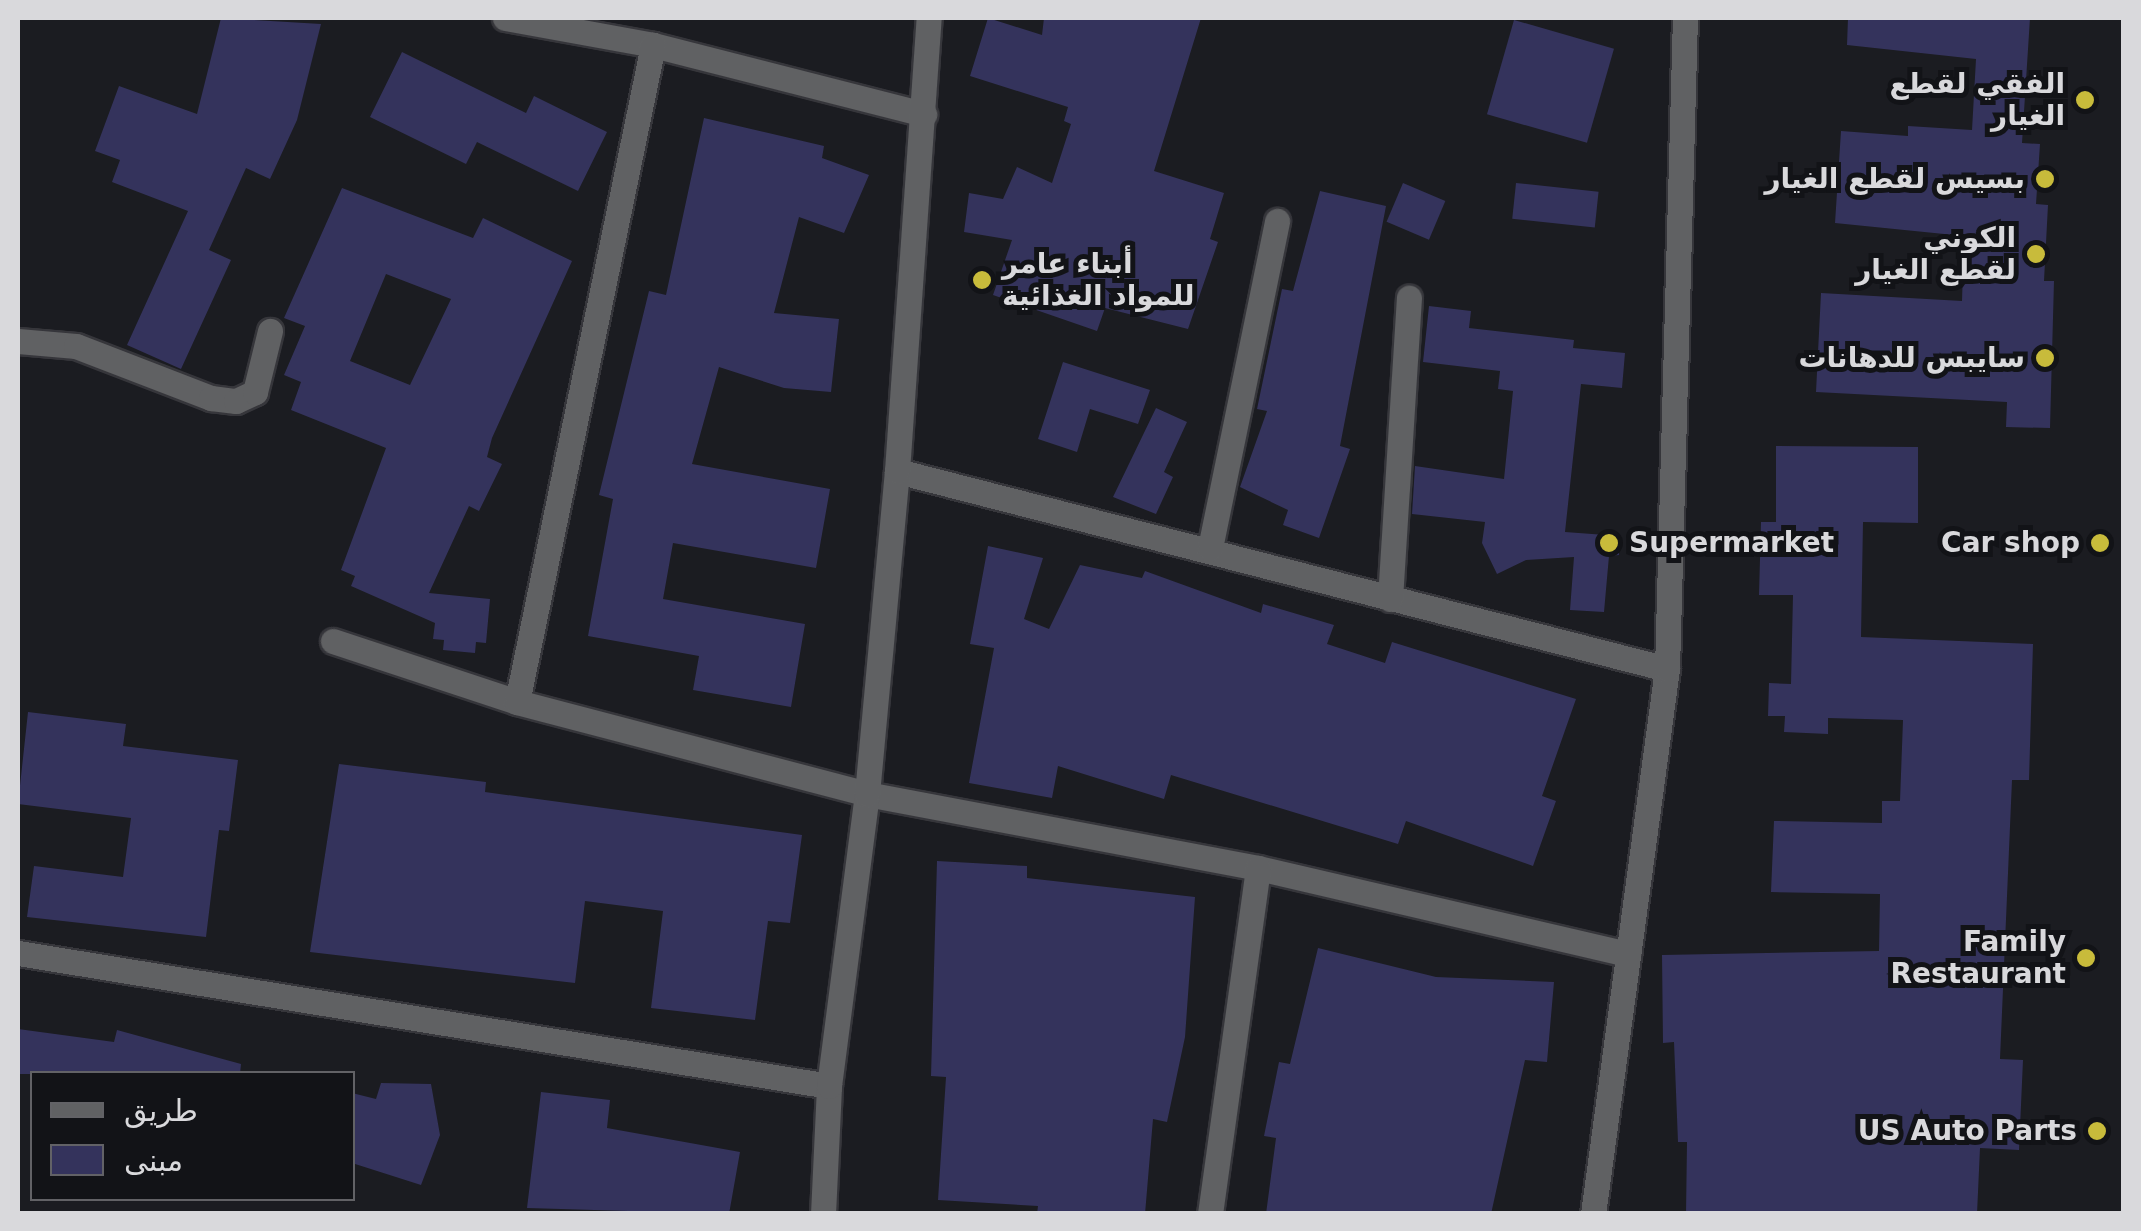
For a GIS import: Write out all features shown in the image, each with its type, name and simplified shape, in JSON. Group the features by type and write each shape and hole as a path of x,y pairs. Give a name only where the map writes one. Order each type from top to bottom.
{"street":[{"path":"504,18 653,45 924,114"},
{"path":"822,1214 830,1086 867,794 897,471 929,18"},
{"path":"1593,1214 1666,669 1685,18"},
{"path":"517,702 653,45"},
{"path":"1210,548 1277,220"},
{"path":"1390,599 1409,298"},
{"path":"18,340 76,346 211,398 236,400 255,392 270,331"},
{"path":"897,471 1210,548 1390,599 1666,669"},
{"path":"333,641 517,702 867,794 1258,868 1628,954"},
{"path":"1210,1214 1258,868"},
{"path":"18,953 830,1086"}],"building":[{"path":"221,18 321,24 297,120 270,179 246,168 209,250 231,260 181,369 127,345 188,211 112,182 120,160 95,151 119,86 197,114"},
{"path":"988,18 1042,35 1044,18 1201,18 1154,171 1224,193 1210,239 1218,242 1188,329 1105,308 1097,331 993,295 1012,240 964,232 969,193 1003,199 1017,167 1052,183 1071,124 1064,121 1068,107 970,76"},
{"path":"1848,18 2030,18 2022,143 2040,144 2036,204 2048,205 2044,281 2054,281 2050,428 2006,427 2007,402 1816,392 1821,293 1962,301 1964,236 1835,223 1841,131 1908,136 1908,126 1972,130 1976,59 1847,45"},
{"path":"1514,20 1614,49 1587,143 1487,114"},
{"path":"402,52 526,113 534,96 607,132 578,191 477,142 466,164 370,117"},
{"path":"704,118 824,146 822,158 869,175 844,233 799,217 774,313 839,319 831,392 784,388 719,367 692,464 830,489 816,568 673,543 663,599 805,624 791,707 693,690 699,656 588,636 613,499 599,495 649,291 666,295"},
{"path":"1403,183 1445,201 1429,240 1387,222"},
{"path":"1516,183 1599,192 1595,227 1512,219"},
{"path":"342,188 473,238 483,218 572,261 492,438 487,457 502,464 479,511 469,506 429,593 490,599 486,643 476,642 475,653 443,650 444,640 433,639 435,623 351,586 355,576 341,570 386,448 291,410 301,382 284,375 305,326 284,318","holes":["386,274 451,299 410,385 350,361"]},
{"path":"1320,191 1386,206 1340,446 1350,449 1319,538 1283,525 1288,510 1240,487 1267,411 1257,409 1282,289 1293,291"},
{"path":"1429,306 1471,311 1469,328 1574,340 1573,348 1625,353 1622,388 1581,384 1565,532 1619,536 1619,555 1609,556 1604,612 1570,610 1574,557 1526,560 1497,574 1482,543 1485,522 1412,514 1415,466 1504,479 1513,391 1498,389 1500,371 1423,362"},
{"path":"1063,362 1150,390 1138,424 1090,409 1077,452 1038,439"},
{"path":"1156,408 1187,422 1164,472 1173,477 1156,514 1113,497"},
{"path":"1776,446 1918,447 1918,523 1863,522 1861,637 2033,644 2029,780 2012,780 2000,1059 2023,1060 2019,1150 1980,1148 1977,1214 1686,1214 1687,1142 1678,1142 1674,1042 1663,1043 1662,955 1879,951 1880,894 1771,892 1774,821 1882,823 1882,801 1900,801 1903,720 1828,718 1828,734 1784,732 1785,716 1768,716 1769,683 1791,684 1793,595 1759,595 1761,522 1776,522"},
{"path":"988,546 1043,558 1024,619 1049,629 1080,565 1142,578 1145,571 1261,613 1263,604 1334,625 1327,644 1385,663 1392,642 1576,699 1542,796 1556,801 1533,866 1406,821 1398,844 1171,775 1164,799 1058,766 1052,798 969,783 994,648 970,644"},
{"path":"28,712 126,724 123,746 238,760 229,831 219,830 206,937 27,917 34,866 123,877 131,818 18,804"},
{"path":"339,764 486,782 485,792 802,835 790,923 768,921 755,1020 651,1008 663,911 585,901 575,983 310,952"},
{"path":"937,861 1027,866 1027,878 1195,897 1185,1037 1167,1122 1153,1119 1145,1214 1037,1214 1038,1206 938,1200 946,1077 931,1076"},
{"path":"1318,948 1436,977 1554,982 1547,1062 1525,1060 1491,1214 1266,1214 1276,1138 1264,1136 1279,1062 1290,1064"},
{"path":"18,1029 114,1042 117,1030 241,1064 240,1071 18,1074"},
{"path":"381,1083 431,1084 440,1135 421,1185 355,1164 355,1094 376,1099"},
{"path":"541,1092 610,1100 607,1128 740,1152 729,1214 527,1208"}],"place":[{"name":"الفقي لقطع الغيار","path":"2085,100"},
{"name":"بسيس لقطع الغيار","path":"2045,179"},
{"name":"الكوني لقطع الغيار","path":"2036,254"},
{"name":"أبناء عامر للمواد الغذائية","path":"982,280"},
{"name":"سايبس للدهانات","path":"2045,358"},
{"name":"Supermarket","path":"1609,543"},
{"name":"Car shop","path":"2100,543"},
{"name":"Family Restaurant","path":"2086,958"},
{"name":"US Auto Parts","path":"2097,1131"}]}
